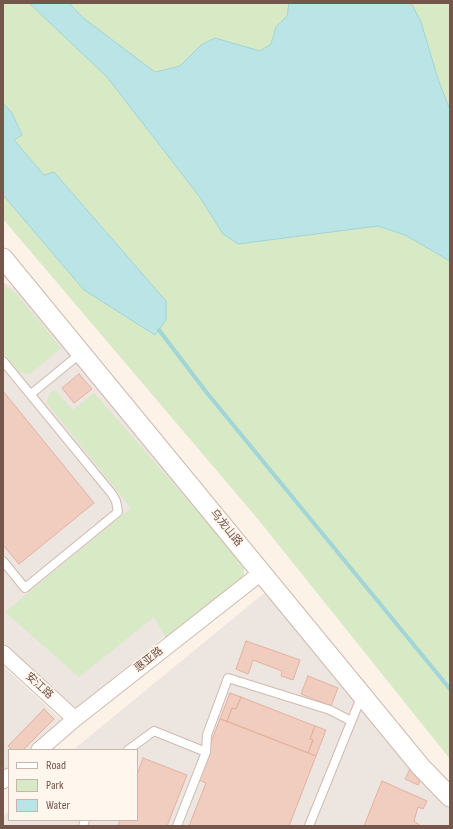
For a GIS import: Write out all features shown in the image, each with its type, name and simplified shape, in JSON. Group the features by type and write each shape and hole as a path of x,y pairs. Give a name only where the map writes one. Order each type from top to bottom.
{"street":[{"name":"乌龙山路","path":"3,258 421,767 450,797"},
{"name":"惠亚路","path":"40,749 75,718 262,572"},
{"name":"安江路","path":"3,653 75,718"}],"lane":[{"path":"31,394 81,353"},
{"path":"3,360 112,494 116,501 118,512 25,588 3,561"},
{"path":"177,826 206,752 207,735 228,678 330,710 351,722"},
{"path":"309,826 362,694"},
{"path":"129,749 154,730 206,752"}],"shaded area":[{"path":"3,282 19,290 240,561 235,579 76,708 3,642"},
{"path":"268,590 418,773 450,808 450,826 3,826 3,817 8,812 8,821 138,821 138,749 74,749"},
{"path":"3,666 65,723 35,749 8,749 8,773 3,777"}],"green space":[{"path":"3,3 450,3 450,759 257,518 3,219"},
{"path":"3,285 15,292 61,348 30,374 20,373 3,352"},
{"path":"54,389 73,410 94,393 228,546 244,569 244,578 167,640 154,617 79,677 5,612 131,508 47,403 49,395"}],"water":[{"path":"29,3 69,3 82,17 155,72 180,66 201,45 215,38 260,51 271,44 276,27 287,16 289,3 411,3 421,22 438,79 450,110 450,261 405,235 378,226 238,244 223,234 199,196 107,77"},
{"path":"3,103 12,113 22,135 14,140 44,175 54,172 166,301 166,320 155,335 84,290 3,195"}],"building":[{"path":"79,374 92,389 74,403 62,388"},
{"path":"3,391 94,503 19,564 3,545"},
{"path":"246,641 300,660 293,680 281,676 282,671 253,660 248,674 236,669"},
{"path":"308,676 338,688 331,706 301,694"},
{"path":"230,693 241,697 236,709 232,708 227,721 220,719"},
{"path":"241,697 315,726 310,739 313,740 308,753 227,721 232,708 236,709"},
{"path":"44,709 54,719 24,749 11,749 8,746"},
{"path":"220,719 316,756 289,826 189,826 206,783 197,779"},
{"path":"315,726 326,730 316,756 308,753 313,740 310,739"},
{"path":"143,758 187,775 167,826 118,826 120,821 138,821 138,772"},
{"path":"410,769 420,781 418,785 405,779"},
{"path":"382,781 427,801 423,809 418,807 414,821 421,826 364,826"}],"waterway":[{"path":"159,330 207,393 450,689"}]}
